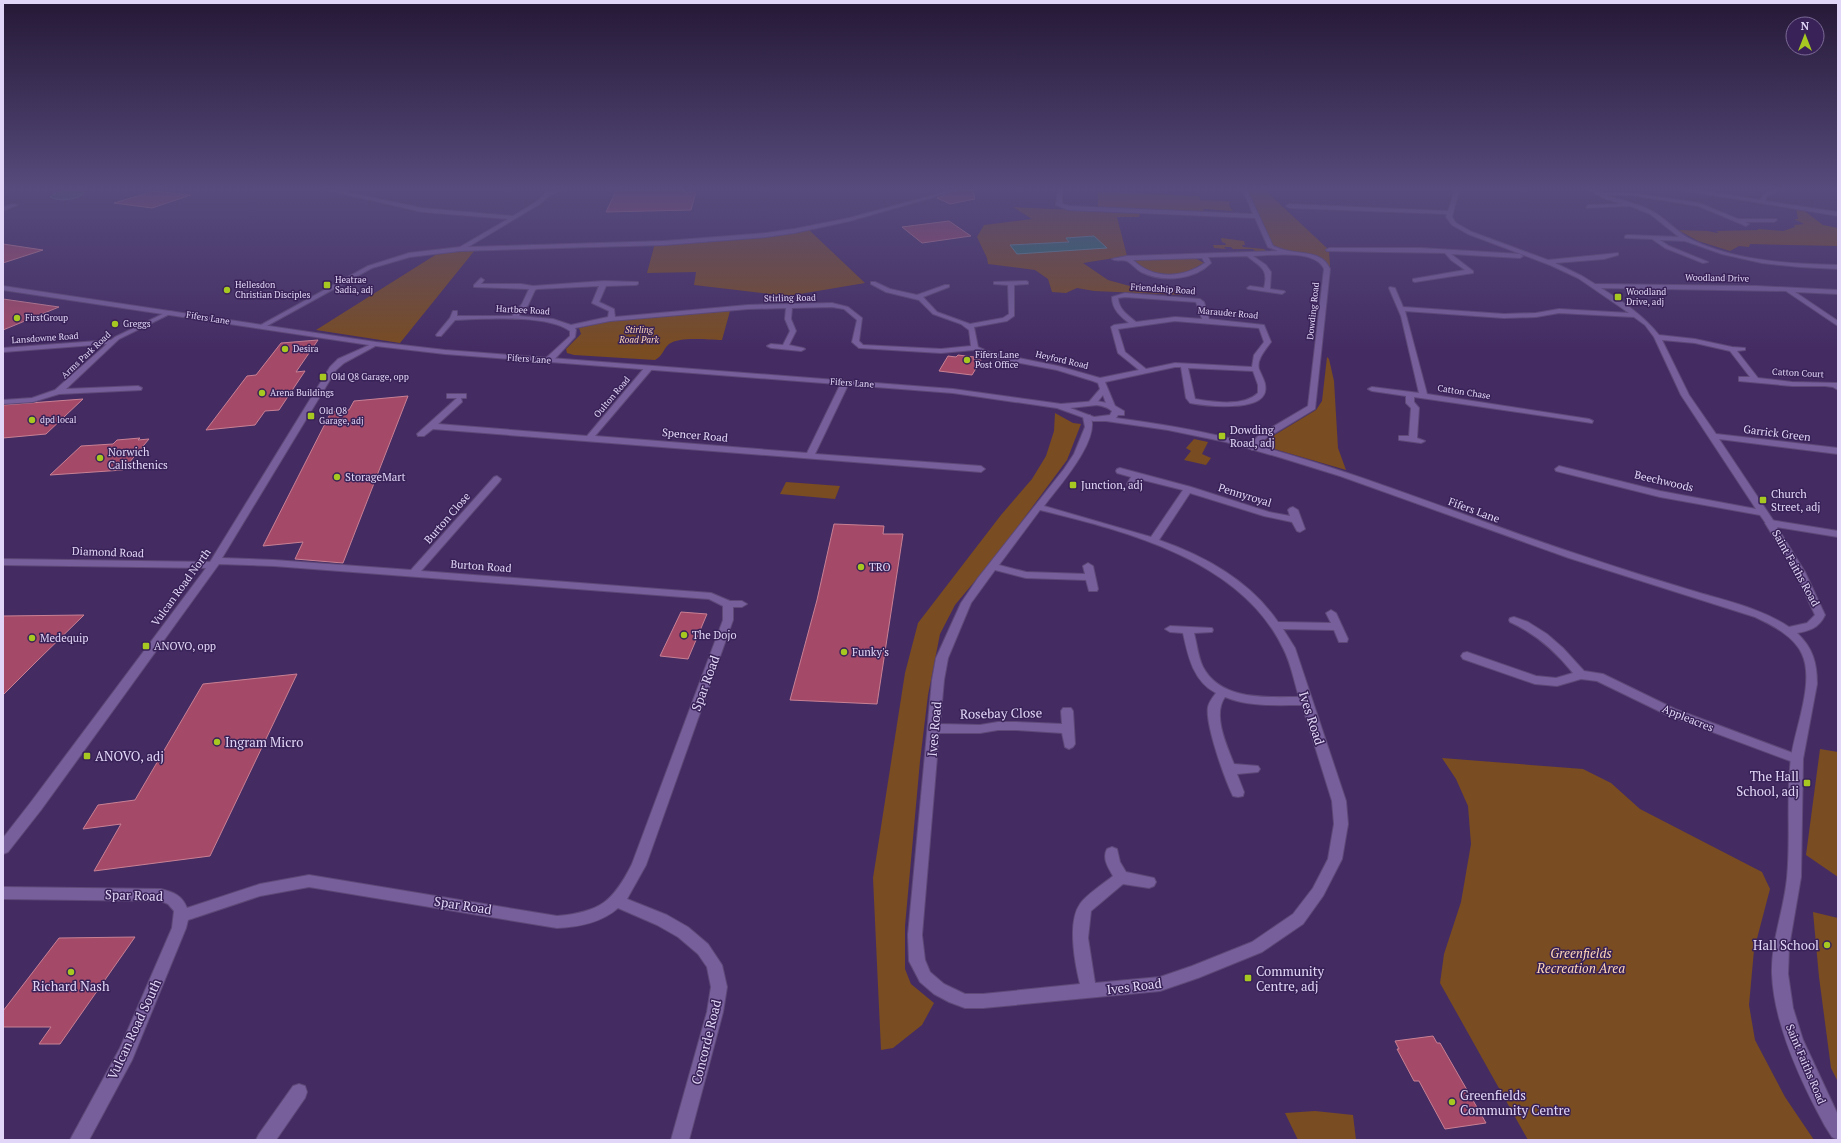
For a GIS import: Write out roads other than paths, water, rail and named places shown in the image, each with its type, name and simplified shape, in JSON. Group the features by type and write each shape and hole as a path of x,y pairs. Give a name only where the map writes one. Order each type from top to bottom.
{"street":[{"path":"460,249 470,243"},
{"path":"261,327 370,267 409,255 460,249 659,243"},
{"path":"1269,243 1272,250"},
{"name":"Saint Faiths Road","path":"1499,243 1548,262 1580,277 1637,315 1657,337 1684,395 1764,513 1800,572 1820,616 1815,624 1803,629 1788,631"},
{"path":"1662,243 1667,247 1705,262"},
{"path":"1700,243 1724,252 1764,261 1805,266 1838,267"},
{"name":"Dowding Road","path":"1115,259 1249,255 1272,250 1312,256 1324,262 1326,266 1314,402 1312,407 1308,410 1262,437 1252,447"},
{"path":"1329,250 1421,250 1530,256"},
{"path":"1421,280 1461,272 1471,272 1453,259 1447,252"},
{"path":"1548,262 1604,257 1616,254"},
{"path":"1249,255 1269,271 1271,276 1267,290"},
{"path":"1127,258 1131,263 1151,274 1182,277 1187,276 1208,263 1204,256"},
{"path":"471,293 480,280"},
{"path":"996,282 1026,283"},
{"path":"476,286 521,286 534,288 636,283"},
{"path":"873,283 878,288 887,291 917,297 928,304 934,312 970,326 1010,318 1012,316 1011,283"},
{"path":"604,284 595,303 612,310 612,316 610,319"},
{"path":"917,297 931,289 947,286"},
{"name":"Woodland Drive","path":"1595,286 1786,289 1838,292"},
{"name":"Fifers Lane","path":"3,288 171,312 376,344 445,352 961,392 1058,406 1102,403 1148,423"},
{"path":"513,318 523,307 534,288"},
{"path":"1250,288 1282,292"},
{"name":"Catton Chase","path":"1392,288 1402,309 1424,396 1589,421"},
{"path":"1786,289 1838,324"},
{"name":"Friendship Road","path":"1134,324 1114,306 1115,298 1126,295 1198,300 1202,302 1206,321"},
{"name":"Stirling Road","path":"571,327 610,319 748,307 832,305 846,308 861,320 856,342 861,347 941,351 975,348"},
{"path":"785,347 793,331 788,320 789,306"},
{"path":"1402,309 1504,316 1536,315 1559,311 1637,315"},
{"name":"Arms Park Road","path":"58,392 122,335 171,312"},
{"name":"Hartbee Road","path":"439,335 454,315 553,320 571,327"},
{"name":"Marauder Road","path":"1144,371 1122,353 1119,346 1118,337 1113,329 1134,324 1171,320 1206,321 1262,326 1268,342 1258,355 1255,368"},
{"path":"970,326 972,329 975,348"},
{"path":"549,360 573,336 573,330 571,327"},
{"path":"1657,337 1695,341 1732,349 1743,349"},
{"name":"Lansdowne Road","path":"3,350 113,342"},
{"name":"Vulcan Road North","path":"3,848 36,806 215,563 333,369 341,361 376,344"},
{"path":"771,346 801,348"},
{"name":"Heyford Road","path":"975,348 997,358 1058,368 1086,375 1099,381 1113,409"},
{"name":"Catton Court","path":"1732,349 1756,380"},
{"path":"1099,381 1167,366 1184,365 1255,368 1260,379 1261,394 1250,402 1238,404 1193,401 1190,398 1184,365"},
{"name":"Oulton Road","path":"589,438 649,368"},
{"name":"Catton Court","path":"1742,379 1792,384 1825,384 1835,385 1838,388"},
{"path":"810,456 845,383"},
{"path":"3,402 33,400 58,392 138,388"},
{"path":"1372,389 1424,396"},
{"path":"1103,390 1089,404 1080,409 1087,419 1104,419 1115,414 1113,409"},
{"path":"1402,438 1417,440 1415,408 1410,403 1410,394"},
{"path":"421,434 461,398 450,396"},
{"name":"Fifers Lane","path":"1058,406 1087,419"},
{"name":"Ives Road","path":"1038,507 1154,540 1188,554 1218,570 1240,587 1261,607 1277,626 1289,648 1339,801 1341,824 1335,859 1318,892 1304,911 1288,926 1257,946 1193,973 1160,984 983,1001 965,1001 939,989 925,977 917,961 915,935 938,680 942,658 966,603 1038,507 1068,470 1078,454 1087,419"},
{"name":"Fifers Lane","path":"1104,419 1148,423 1252,447 1382,489 1582,560 1730,605 1756,614 1788,631"},
{"name":"Spencer Road","path":"431,426 981,469"},
{"name":"Garrick Green","path":"1712,436 1838,451"},
{"path":"956,476 958,467"},
{"name":"Beechwoods","path":"1559,469 1660,494 1764,513"},
{"name":"Pennyroyal","path":"1120,471 1188,489 1267,514 1296,520"},
{"path":"1131,484 1137,475"},
{"name":"Burton Close","path":"414,573 497,479"},
{"path":"1154,540 1188,489"},
{"path":"1293,510 1300,529"},
{"path":"1770,523 1838,534"},
{"name":"Diamond Road","path":"3,562 215,563"},
{"name":"Burton Road","path":"215,563 274,563 711,596 728,604 742,604"},
{"path":"993,566 1026,575 1090,577"},
{"path":"1088,566 1093,588"},
{"name":"Spar Road","path":"3,893 161,895 171,897 179,904 182,916 241,894 282,883 309,881 557,922 578,921 598,915 617,901 629,886 639,865 728,620 728,604"},
{"path":"1331,613 1343,639"},
{"path":"1514,620 1536,625 1581,675"},
{"path":"1277,626 1302,625 1338,627"},
{"path":"1170,629 1208,630"},
{"path":"1188,630 1198,668 1203,677 1223,692 1244,698 1307,701"},
{"name":"Saint Faiths Road","path":"1788,631 1809,658 1812,677 1797,759 1794,880 1780,955 1780,982 1790,1029 1807,1070 1831,1120 1838,1131"},
{"name":"Appleacres","path":"1467,656 1491,669 1535,680 1557,682 1581,675 1599,677 1672,712 1797,759"},
{"path":"1223,692 1216,702 1213,712 1224,754 1238,792"},
{"path":"1067,711 1070,744"},
{"name":"Rosebay Close","path":"934,728 980,729 998,726 1016,726 1068,729"},
{"path":"1230,769 1254,769"},
{"path":"1112,853 1113,863 1121,877 1149,882"},
{"path":"1089,991 1083,965 1080,932 1082,914 1085,908 1121,877"},
{"name":"Concorde Road","path":"617,901 662,920 684,932 703,949 714,966 719,987 716,1006 680,1140"},
{"name":"Vulcan Road South","path":"80,1140 126,1054 179,928 182,916"},
{"path":"265,1140 299,1092"}],"place":[{"name":"Heatrae Sadia, adj","path":"327,285"},
{"name":"Hellesdon Christian Disciples","path":"227,290"},
{"name":"Woodland Drive, adj","path":"1618,297"},
{"name":"FirstGroup","path":"17,318"},
{"name":"Greggs","path":"115,324"},
{"name":"Desira","path":"285,349"},
{"name":"Fifers Lane Post Office","path":"967,360"},
{"name":"Old Q8 Garage, opp","path":"323,377"},
{"name":"Arena Buildings","path":"262,393"},
{"name":"Old Q8 Garage, adj","path":"311,416"},
{"name":"dpd local","path":"32,420"},
{"name":"Dowding Road, adj","path":"1222,436"},
{"name":"Norwich Calisthenics","path":"100,458"},
{"name":"StorageMart","path":"337,477"},
{"name":"Junction, adj","path":"1073,485"},
{"name":"Church Street, adj","path":"1763,500"},
{"name":"TRO","path":"861,567"},
{"name":"The Dojo","path":"684,635"},
{"name":"Medequip","path":"32,638"},
{"name":"ANOVO, opp","path":"146,646"},
{"name":"Funky's","path":"844,652"},
{"name":"Ingram Micro","path":"217,742"},
{"name":"ANOVO, adj","path":"87,756"},
{"name":"The Hall School, adj","path":"1807,783"},
{"name":"Hall School","path":"1827,945"},
{"name":"Richard Nash","path":"71,972"},
{"name":"Community Centre, adj","path":"1248,978"},
{"name":"Greenfields Community Centre","path":"1452,1102"}],"park label":[{"name":"Stirling Road Park","path":"639,336"},
{"name":"Greenfields Recreation Area","path":"1581,960"}]}
